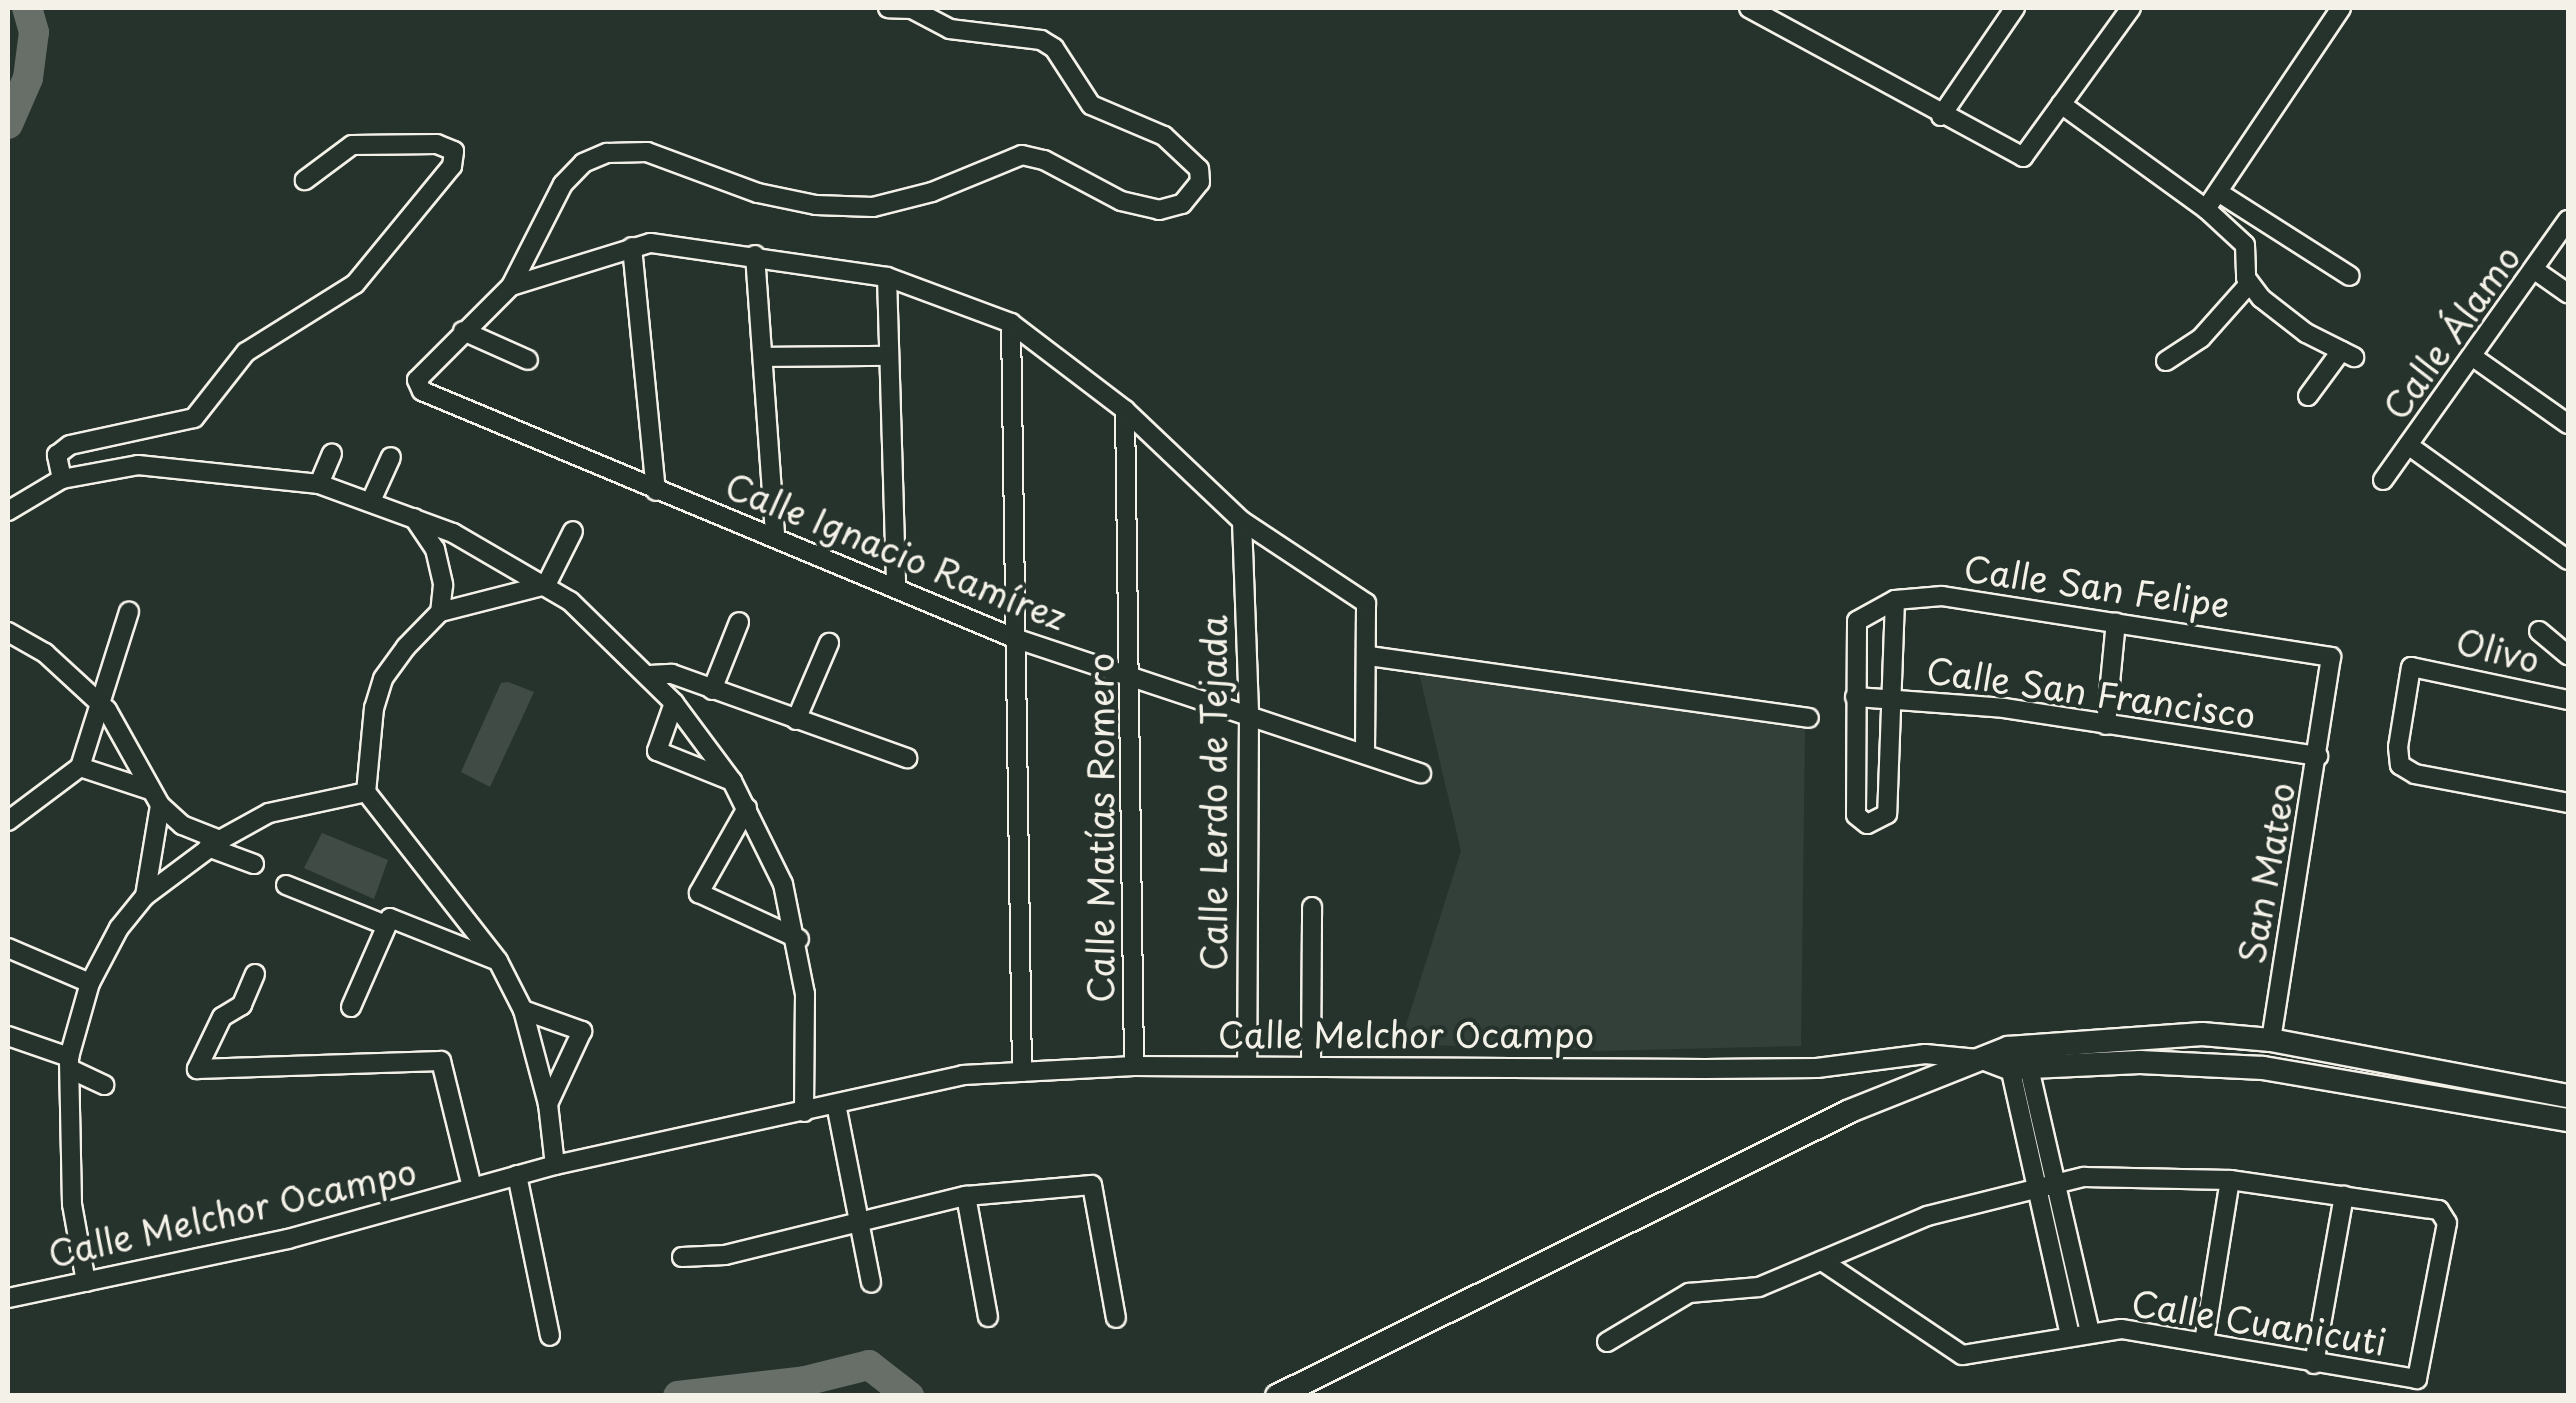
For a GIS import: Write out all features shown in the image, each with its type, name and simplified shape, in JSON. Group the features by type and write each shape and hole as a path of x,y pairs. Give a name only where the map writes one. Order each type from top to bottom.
{"main road":[{"path":"2017,1058 2136,1034 2270,1040 2568,1096"},
{"path":"1277,1396 1636,1214 1981,1059 2244,1066 2568,1120"}],"street":[{"path":"528,360 463,331 511,286 563,184 583,163 608,153 647,152 758,193 816,204 874,206 932,192 1022,156 1044,160 1121,200 1159,210 1182,204 1200,182 1199,169 1164,136 1091,105 1054,48 1041,40 950,28 912,9 888,8"},
{"path":"1749,8 1941,116 2023,156 2131,8"},
{"path":"1941,116 2015,8"},
{"path":"2206,209 2338,9"},
{"path":"2061,104 2206,209 2244,244 2249,284 2295,325 2347,354 2308,396"},
{"path":"62,479 57,455 70,445 194,418 246,352 355,284 452,166 454,151 437,144 352,145 305,180"},
{"path":"2218,192 2350,276"},
{"name":"Calle Álamo","path":"2383,480 2536,271 2568,220"},
{"path":"511,286 650,243 887,277 1011,323 1125,410 1242,521 1366,604 1369,656 1365,752"},
{"path":"632,247 656,490"},
{"path":"754,255 776,534"},
{"path":"2536,271 2568,293"},
{"path":"887,277 886,356 896,588"},
{"path":"2166,361 2201,338 2249,284"},
{"path":"1011,323 1022,1072"},
{"name":"Calle Ignacio Ramírez","path":"463,331 416,380 422,391 656,490 776,534 1014,638 1133,679 1249,712 1421,773"},
{"path":"764,357 886,356"},
{"path":"2474,357 2568,424"},
{"name":"Calle Matías Romero","path":"1125,410 1133,679 1134,1066"},
{"path":"2408,445 2568,560"},
{"path":"319,484 332,454"},
{"path":"371,501 392,457"},
{"path":"8,511 62,479 138,465 319,484 414,518 546,585 650,675 732,781 747,808 783,884 799,938 808,1044 804,1112"},
{"path":"414,518 435,549 440,612"},
{"name":"Calle Lerdo de Tejada","path":"1242,521 1249,712 1247,1064"},
{"path":"555,1165 548,1104 523,1010 498,961 366,792 382,679 440,612 546,585 572,531"},
{"name":"Calle San Felipe","path":"1855,697 1857,621 1894,600 1942,596 2331,657"},
{"path":"1855,697 1856,815 1867,824 1886,819 1887,698 1894,600"},
{"path":"8,821 80,767 129,612"},
{"path":"712,690 738,622"},
{"path":"2106,725 2116,622"},
{"path":"2539,631 2568,655"},
{"path":"9,636 44,653 99,702 155,797 182,825 254,864"},
{"path":"796,720 829,643"},
{"path":"1369,656 1809,718"},
{"name":"San Mateo","path":"2270,1040 2331,657"},
{"name":"Olivo","path":"2568,700 2411,667 2400,765 2415,774 2568,803"},
{"path":"650,675 672,674 906,758"},
{"name":"Calle San Francisco","path":"1855,697 2106,725 2318,756"},
{"path":"674,703 657,751 732,781"},
{"path":"80,767 155,797"},
{"path":"86,1282 71,1185 69,1063 90,983 145,896 214,844 269,813 366,792"},
{"path":"145,896 155,797"},
{"path":"747,808 699,892 799,938"},
{"path":"286,885 384,924 402,919 498,961"},
{"path":"1311,1064 1312,907"},
{"path":"351,1007 384,924"},
{"path":"8,948 90,983"},
{"name":"Calle Melchor Ocampo","path":"252,983 242,1004 222,1017 197,1070 441,1061 472,1187"},
{"path":"523,1010 582,1031 548,1104"},
{"path":"8,1036 69,1063 105,1086"},
{"name":"Calle Melchor Ocampo","path":"8,1298 288,1239 555,1165 963,1075 1247,1064 1705,1069 1817,1068 1924,1054 1981,1059"},
{"path":"2017,1058 2070,1336"},
{"path":"836,1104 871,1283"},
{"path":"1607,1342 1689,1294 1760,1288 1927,1216 2043,1186 2129,1174 2230,1180 2344,1196 2314,1364"},
{"path":"517,1176 550,1336"},
{"path":"2204,1342 2230,1180"},
{"path":"682,1257 725,1255 966,1196 1092,1185 1116,1318"},
{"path":"2043,1186 2090,1332"},
{"path":"966,1196 988,1317"},
{"name":"Calle Cuanicuti","path":"1822,1261 1962,1356 2090,1332 2158,1332 2314,1364 2417,1380 2447,1214 2344,1196"}],"shaded area":[{"path":"1419,673 1805,729 1801,1046 1599,1051 1400,1044 1461,851"},
{"path":"501,683 534,692 490,787 461,772"},
{"path":"322,833 388,860 374,899 304,868"}],"waterway":[{"path":"8,124 28,78 34,32 27,8"},
{"path":"678,1396 805,1381 869,1365 909,1396"}]}
